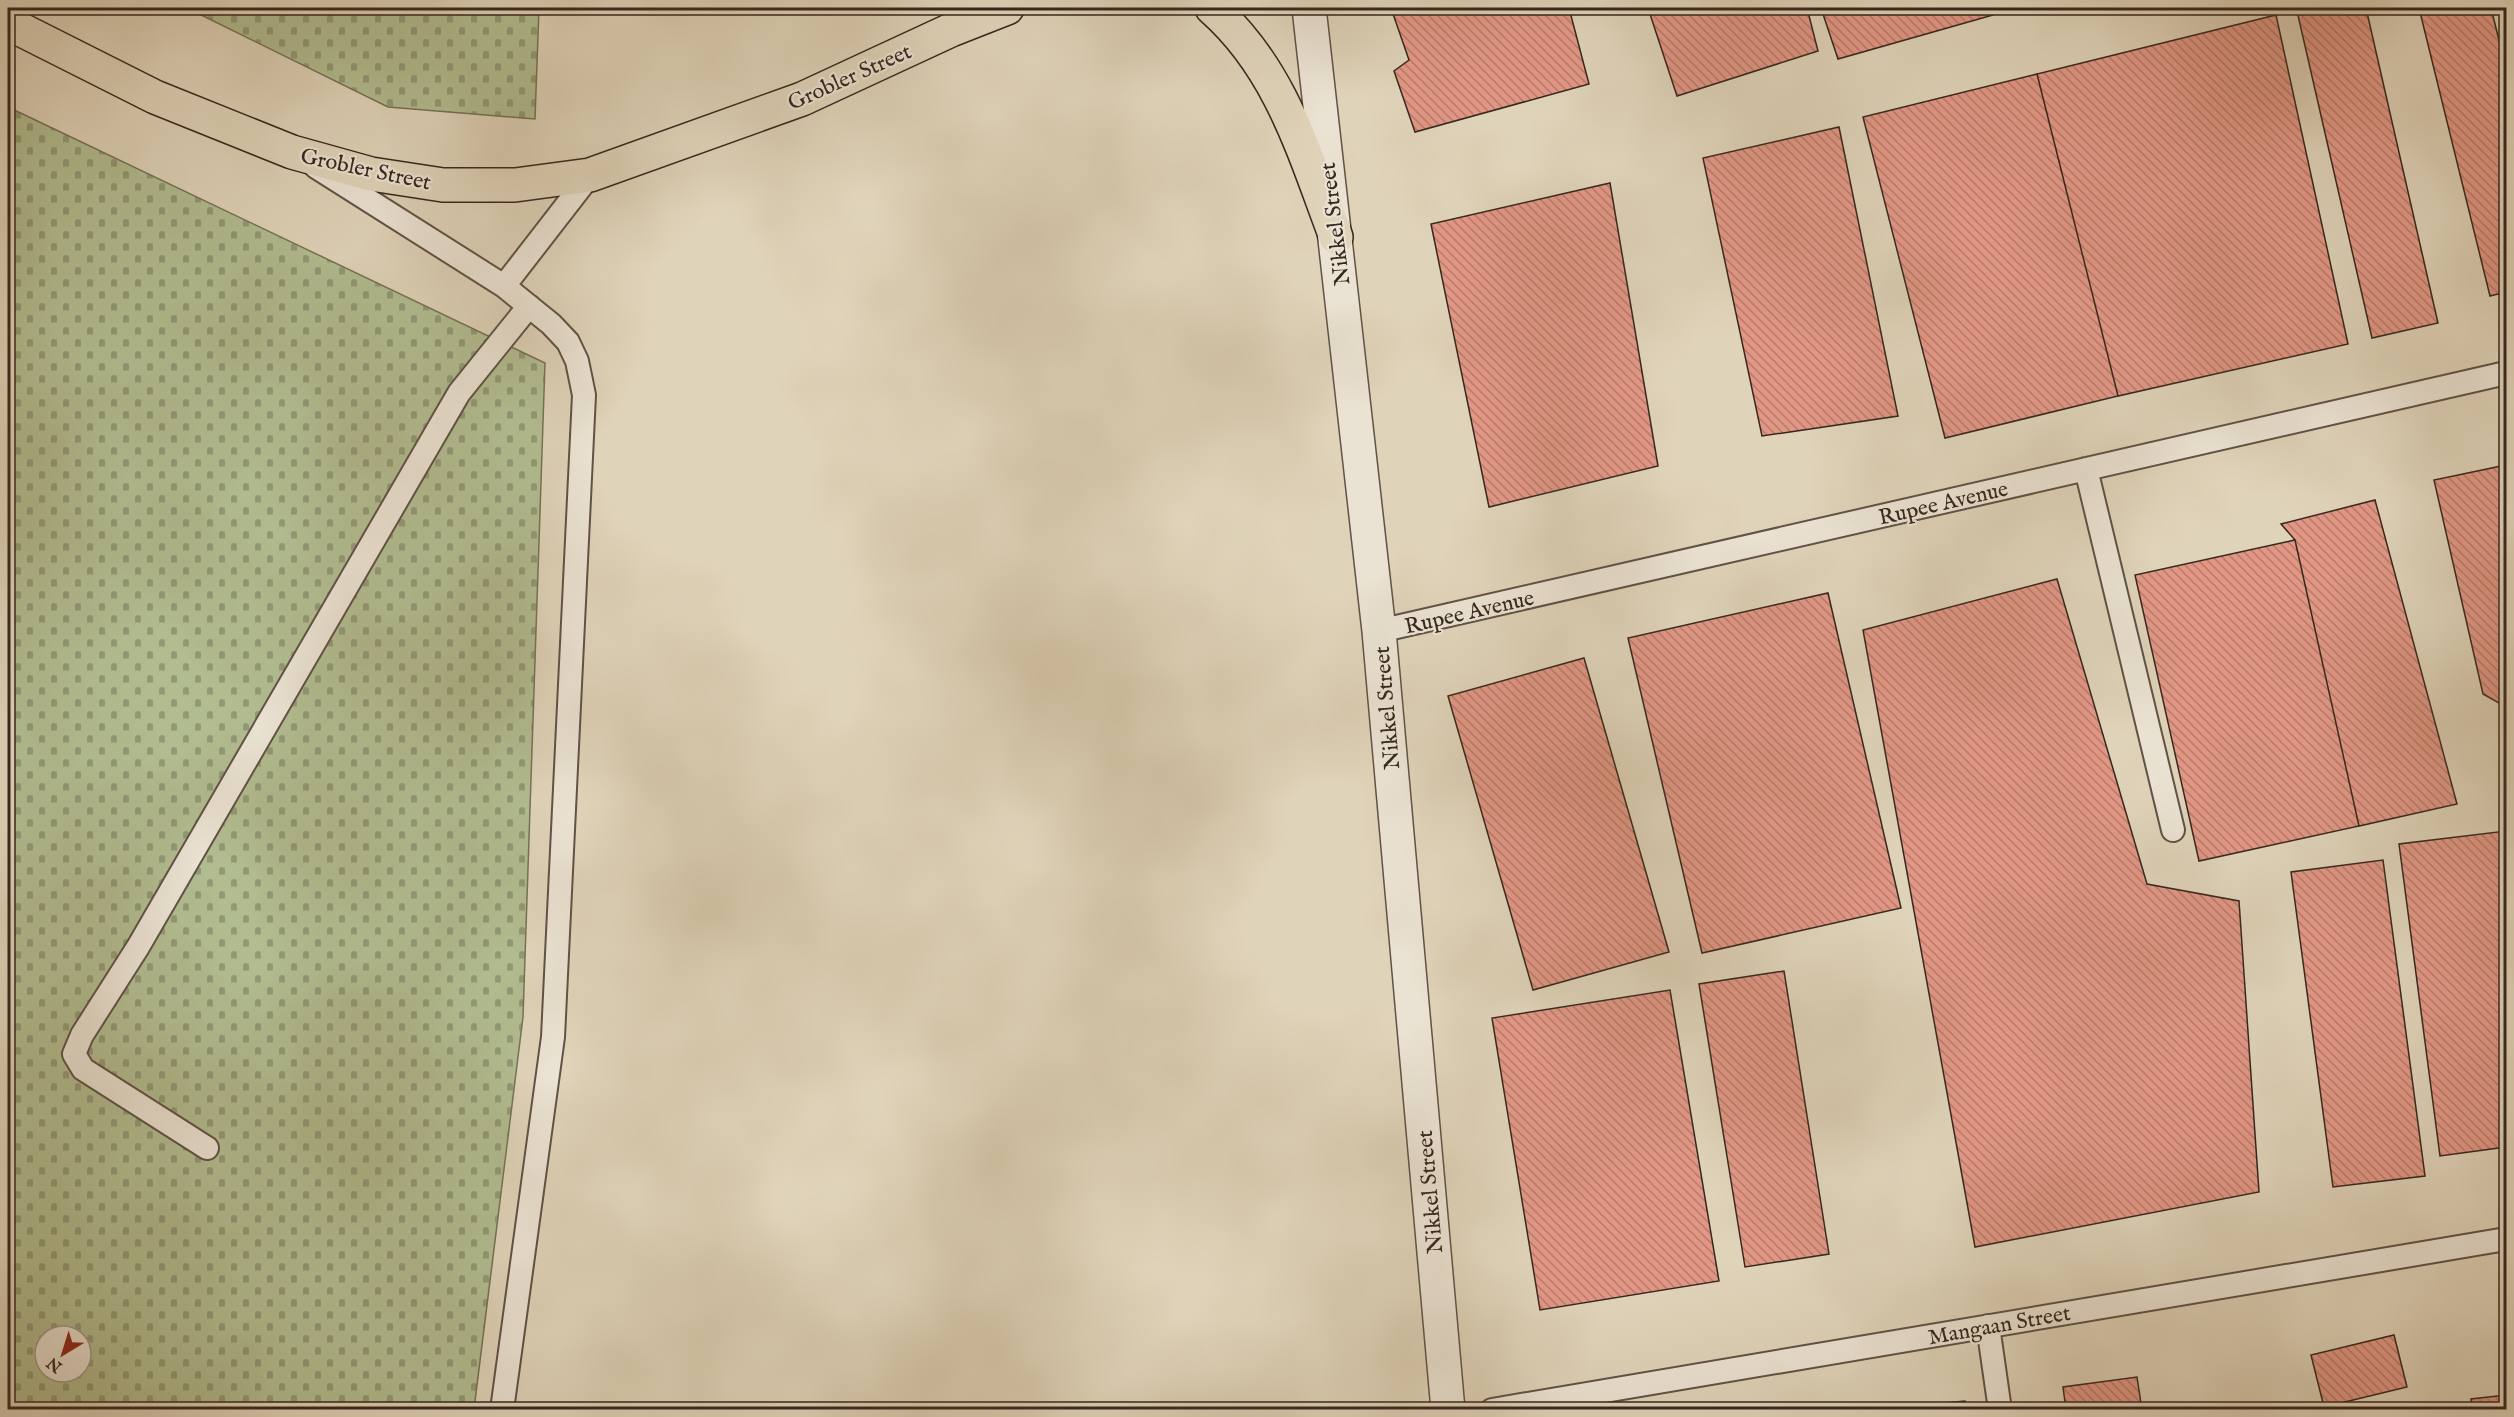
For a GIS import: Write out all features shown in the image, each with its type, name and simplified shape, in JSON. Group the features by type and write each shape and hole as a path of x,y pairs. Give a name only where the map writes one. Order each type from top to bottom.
{"main road":[{"name":"Grobler Street","path":"8,23 155,97 292,152 370,174 443,185 515,185 590,175 802,99 951,30 1007,8"},
{"path":"1212,8 1245,40 1283,99 1336,237"}],"street":[{"name":"Nikkel Street","path":"1309,8 1379,631 1448,1410"}],"lane":[{"path":"292,152 504,286 551,324 568,342 577,361 585,395 553,1037 502,1410"},
{"path":"504,286 590,175"},
{"path":"207,1148 83,1069 74,1054 82,1035 138,948 459,393 529,306"},
{"name":"Rupee Avenue","path":"1379,631 2506,373"},
{"path":"2086,469 2173,830"},
{"name":"Mangaan Street","path":"1492,1410 2506,1239"},
{"path":"1988,1326 2000,1410"}],"green space":[{"path":"187,8 539,8 535,119 388,107"},
{"path":"8,107 545,363 523,1017 474,1409 8,1409"}],"building":[{"path":"1391,8 1569,8 1589,84 1415,132 1394,71 1409,60"},
{"path":"1648,8 1807,8 1818,51 1677,96"},
{"path":"1821,8 1991,8 1993,15 1838,59"},
{"path":"2312,8 2366,8 2438,323 2372,338 2297,11"},
{"path":"2419,8 2491,8 2506,68 2506,292 2490,296"},
{"path":"2276,15 2348,344 2118,396 2037,74"},
{"path":"2037,74 2118,396 1945,438 1863,117"},
{"path":"1839,127 1898,416 1762,436 1703,158"},
{"path":"1610,183 1658,466 1489,507 1431,224"},
{"path":"2506,465 2506,707 2483,694 2434,480"},
{"path":"2375,500 2457,804 2359,826 2295,540 2281,524"},
{"path":"2295,540 2359,826 2199,861 2135,575"},
{"path":"2057,579 2147,884 2239,901 2259,1192 1975,1247 1863,630"},
{"path":"1828,593 1901,908 1702,953 1628,638"},
{"path":"1584,658 1669,952 1533,990 1448,696"},
{"path":"2506,831 2506,1147 2440,1156 2399,844"},
{"path":"2383,860 2425,1176 2333,1187 2291,872"},
{"path":"1784,971 1829,1254 1745,1267 1699,984"},
{"path":"1670,990 1719,1281 1540,1310 1492,1018"},
{"path":"2394,1335 2407,1387 2324,1407 2311,1355"},
{"path":"2137,1377 2142,1410 2066,1410 2063,1387"},
{"path":"2506,1395 2506,1410 2472,1410 2471,1399"},
{"path":"1965,1401 1966,1410 1874,1409"}]}
